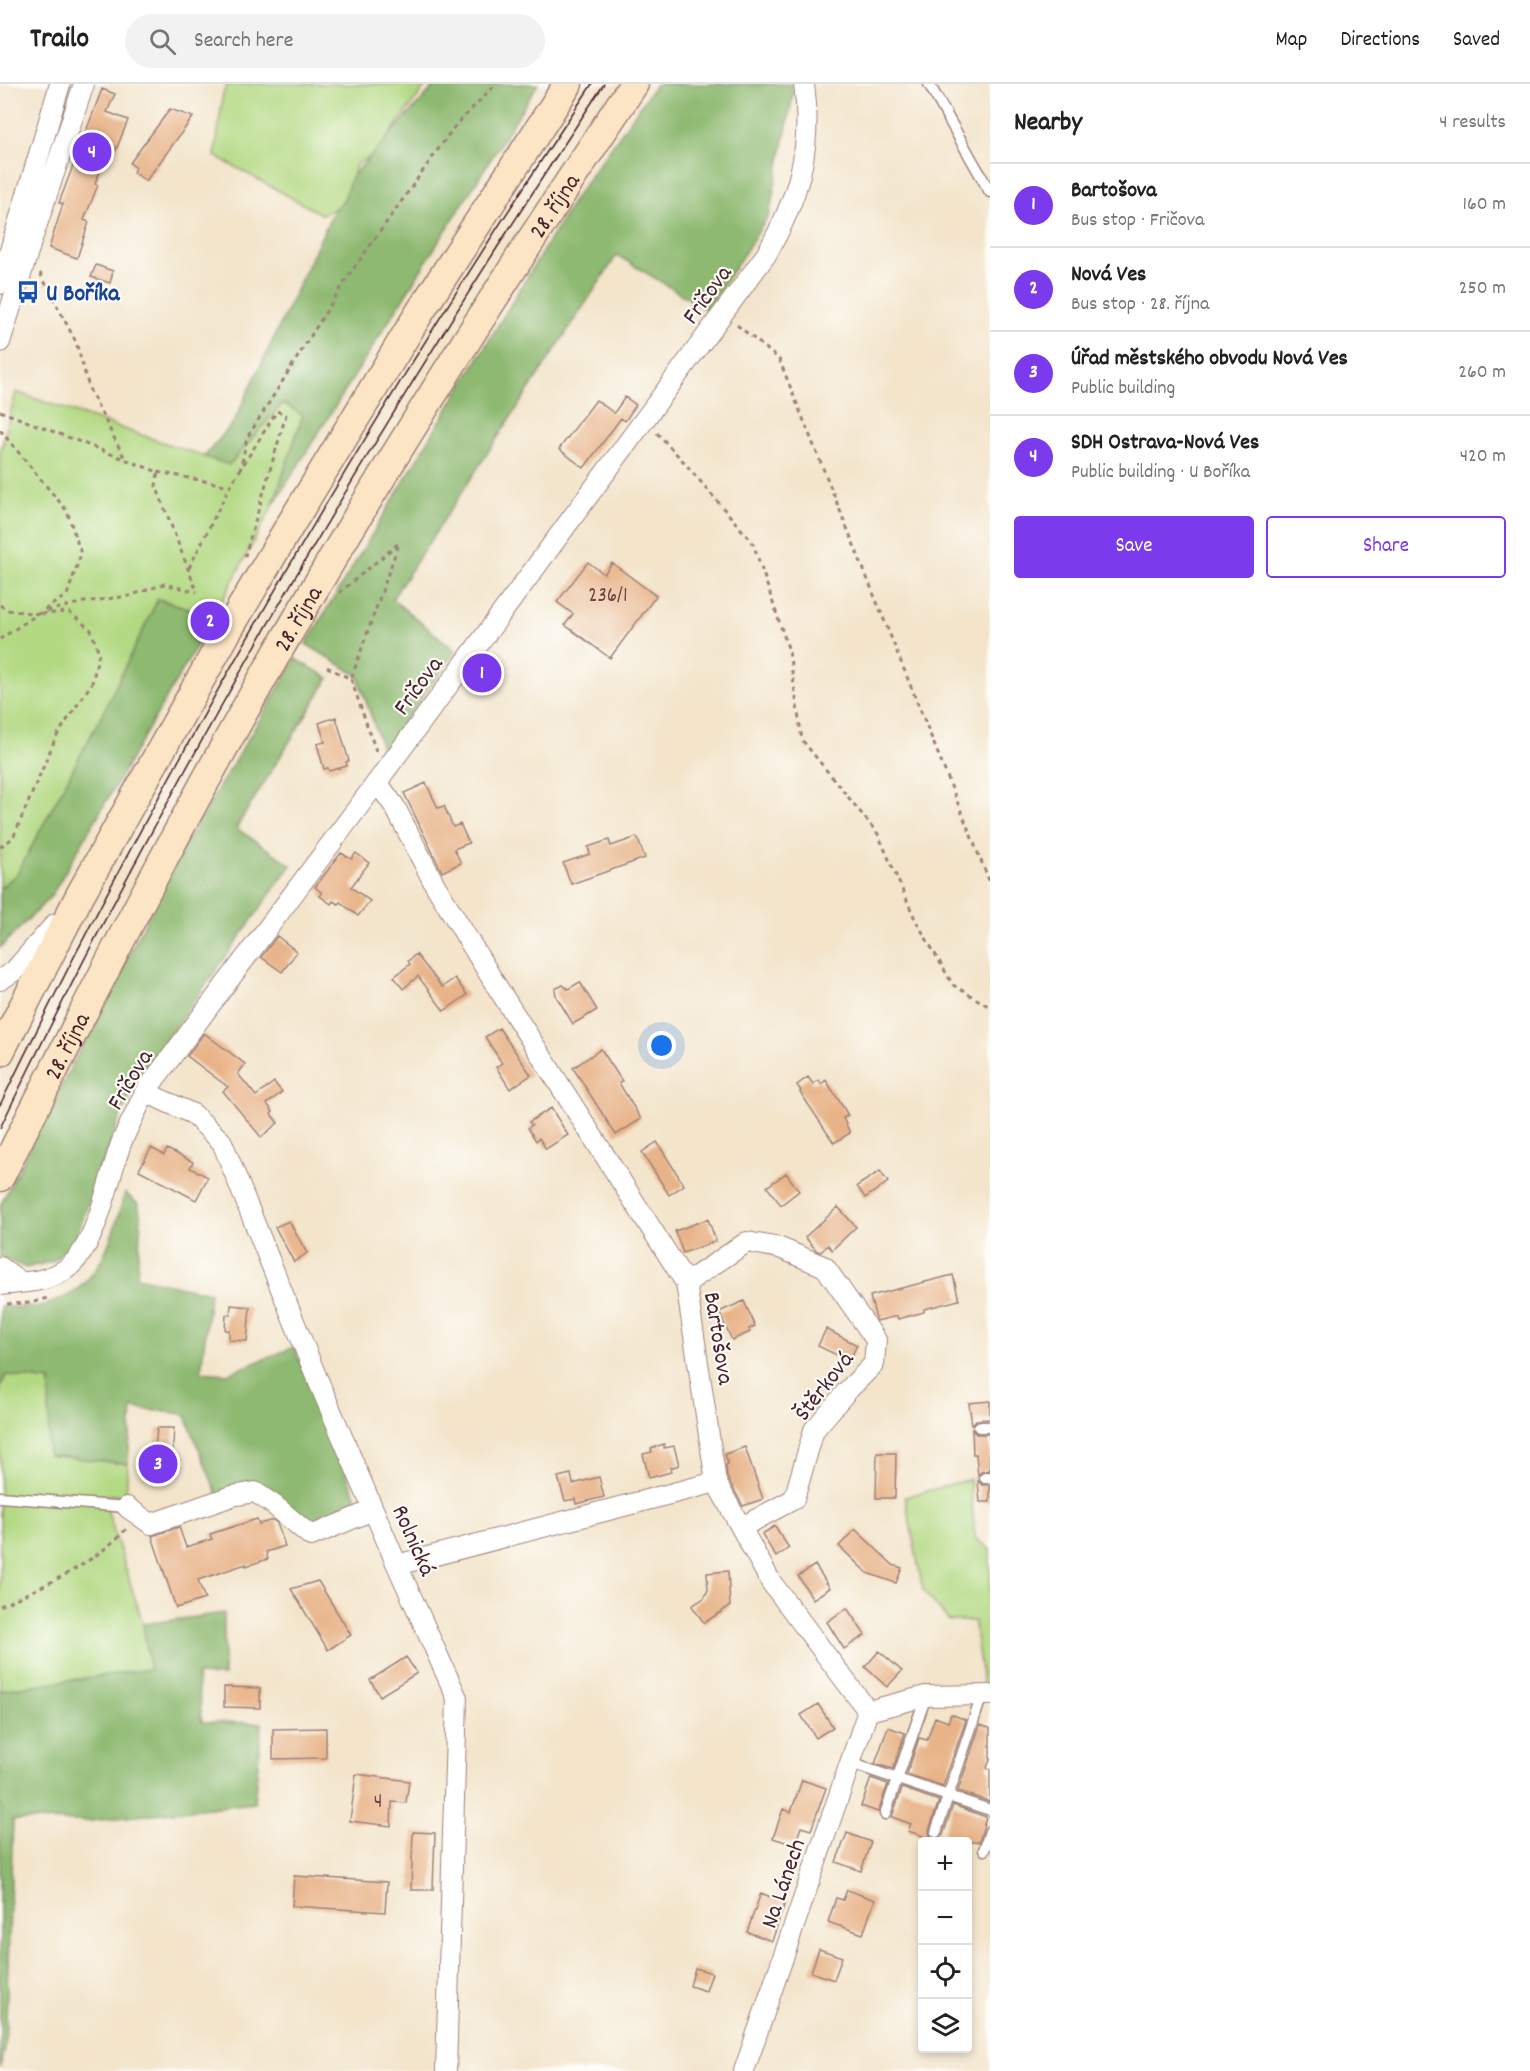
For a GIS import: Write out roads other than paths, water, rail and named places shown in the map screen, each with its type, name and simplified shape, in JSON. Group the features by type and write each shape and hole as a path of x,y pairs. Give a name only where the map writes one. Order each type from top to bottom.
{"main road":[{"path":"0,1052 80,895 294,517 420,312 568,84"},
{"name":"28. října","path":"0,1177 146,891 308,600 492,299 634,84"}],"street":[{"path":"0,284 60,84"},
{"path":"0,342 84,84"},
{"name":"Fričova","path":"0,1285 38,1282 52,1277 65,1270 81,1254 92,1231 122,1142 146,1092 755,271 780,228 805,158 807,123 804,84"},
{"name":"Bartošova","path":"377,782 395,807 435,885 494,982 686,1283 716,1482 771,1582 868,1711"},
{"path":"0,980 22,963 80,895"},
{"name":"Rolnická","path":"146,1092 193,1114 222,1142 314,1371 457,1698 446,2071"},
{"name":"Štěrková","path":"686,1283 747,1242 780,1248 825,1268 876,1340 874,1364 847,1391 814,1430 794,1499 742,1527"},
{"path":"0,1267 21,1282"},
{"path":"397,1565 716,1482"},
{"path":"132,1511 152,1524 232,1496 255,1492 311,1536 373,1510"},
{"path":"868,1711 926,1696 986,1695"},
{"name":"Na Lánech","path":"744,2071 868,1711"}],"lane":[{"path":"929,84 990,192"},
{"path":"44,135 66,142"},
{"path":"0,1497 132,1511"},
{"path":"936,1832 986,1695"},
{"path":"885,1814 926,1696"},
{"path":"850,1763 990,1810"},
{"path":"984,1850 990,1831"}],"tram line":[{"path":"0,1105 134,842 278,584 431,332 592,84"},
{"path":"0,1128 137,859 284,596 440,338 604,84"}],"place":[{"name":"SDH Ostrava-Nová Ves","path":"92,152"},
{"name":"U Boříka","path":"28,292"},
{"name":"Nová Ves","path":"210,621"},
{"name":"Bartošova","path":"482,673"},
{"name":"Úřad městského obvodu Nová Ves","path":"158,1464"}]}
